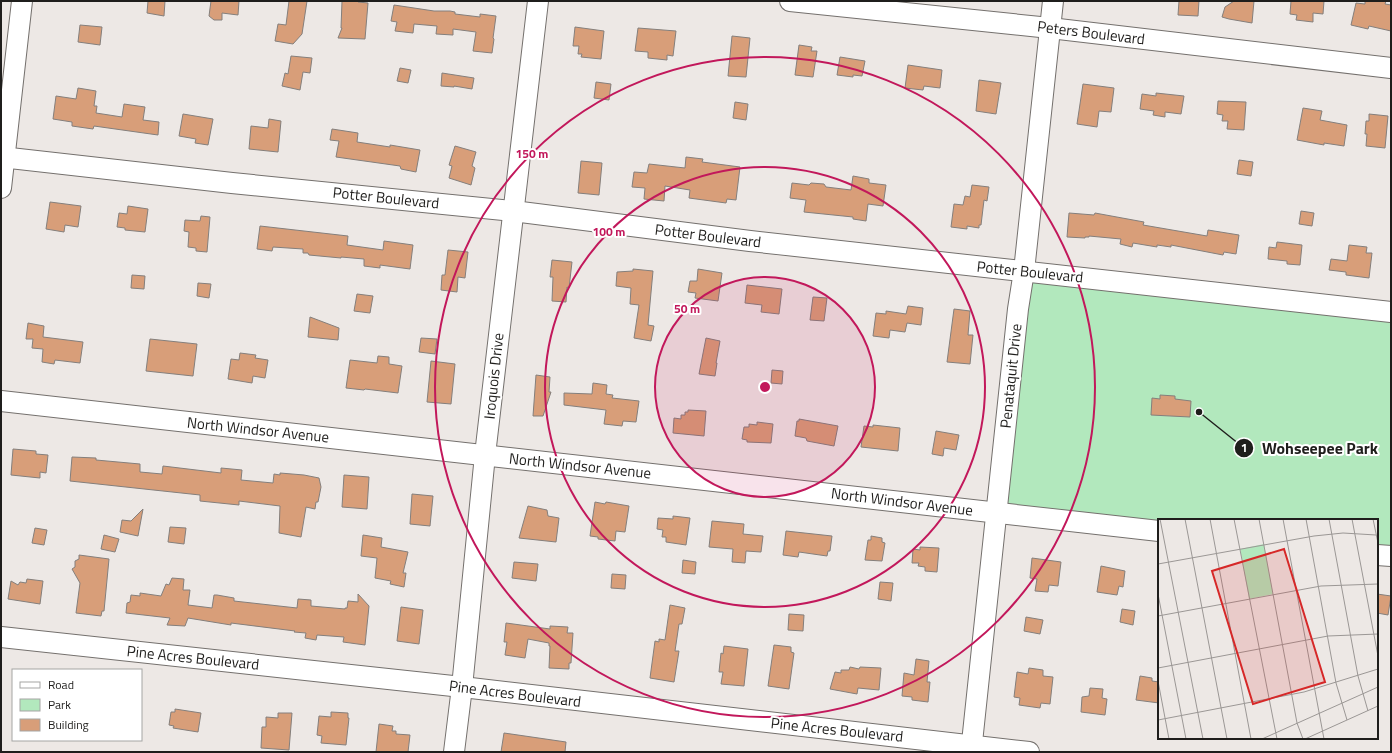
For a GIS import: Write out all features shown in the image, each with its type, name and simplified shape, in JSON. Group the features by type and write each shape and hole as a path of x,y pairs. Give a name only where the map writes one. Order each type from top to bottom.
{"street":[{"path":"1,188 3,157 22,1"},
{"name":"Iroquois Drive","path":"454,752 462,687 485,455 538,1"},
{"name":"Peters Boulevard","path":"790,1 1050,28 1391,68"},
{"name":"Penataquit Drive","path":"971,749 1018,309 1024,271 1053,1"},
{"name":"Potter Boulevard","path":"3,157 232,183 513,211 750,241 1391,312"},
{"name":"North Windsor Avenue","path":"1,401 1158,530"},
{"path":"1378,555 1391,556"},
{"name":"Pine Acres Boulevard","path":"1,637 462,687 971,749 1029,752"}],"green space":[{"path":"1024,271 1391,312 1391,557 1378,555 1378,519 1158,519 1158,531 996,513"}],"building":[{"path":"148,1 165,1 164,16 147,13"},
{"path":"211,1 239,1 238,15 222,13 222,20 214,20 209,16"},
{"path":"289,1 307,1 302,34 293,44 275,41 278,24 286,25"},
{"path":"342,1 358,1 368,3 365,39 338,38 342,28"},
{"path":"1179,1 1199,1 1198,16 1178,15"},
{"path":"1234,1 1254,1 1252,23 1222,17 1225,7"},
{"path":"1291,1 1324,1 1323,14 1313,13 1313,22 1296,20 1297,15 1290,14"},
{"path":"1365,1 1386,1 1385,4 1391,5 1391,31 1369,26 1368,29 1351,25 1356,3 1365,4"},
{"path":"394,5 434,11 450,11 455,12 455,14 480,17 480,14 496,16 492,53 473,51 476,32 453,29 453,35 436,34 437,26 414,24 413,33 395,31 397,22 391,21"},
{"path":"80,25 102,27 100,45 78,42"},
{"path":"575,27 604,31 601,59 581,57 582,54 578,54 579,46 573,46"},
{"path":"638,28 676,31 673,56 667,55 667,60 648,58 648,52 635,51"},
{"path":"732,36 750,38 746,77 728,76"},
{"path":"799,45 812,47 811,51 817,51 813,77 795,75"},
{"path":"291,56 312,58 310,73 303,72 300,90 282,86 285,73 288,74"},
{"path":"840,57 865,61 862,76 853,75 853,77 837,75"},
{"path":"908,65 942,70 940,88 924,86 923,90 905,88"},
{"path":"400,68 411,70 408,83 397,81"},
{"path":"442,73 474,78 472,89 454,86 441,86"},
{"path":"979,80 1001,83 996,114 976,111"},
{"path":"596,82 611,84 609,100 594,98"},
{"path":"1083,84 1114,88 1111,112 1099,111 1097,127 1077,124"},
{"path":"78,88 96,91 94,106 97,106 96,113 122,117 124,104 145,107 143,120 159,122 158,135 94,126 93,129 72,126 72,122 53,119 56,96 76,99"},
{"path":"1156,93 1184,96 1181,114 1165,112 1165,117 1153,115 1154,111 1140,109 1142,94 1156,96"},
{"path":"1218,101 1246,102 1244,130 1227,129 1228,121 1222,121 1223,115 1217,114"},
{"path":"735,102 748,104 746,120 733,118"},
{"path":"1303,108 1322,111 1320,120 1347,125 1344,146 1324,143 1324,145 1297,140"},
{"path":"183,114 213,119 208,145 195,143 196,139 179,136"},
{"path":"1369,114 1388,116 1385,148 1366,146 1366,121 1369,121"},
{"path":"269,119 281,121 278,152 249,149 251,126 268,128"},
{"path":"332,129 358,133 357,142 420,150 416,172 401,169 400,166 336,157 339,141 330,140"},
{"path":"455,146 476,152 472,166 475,168 471,185 449,178 452,166 449,165"},
{"path":"686,157 703,159 702,162 740,167 736,200 727,199 726,203 689,198 690,190 665,186 664,201 644,199 645,188 632,187 634,172 647,173 649,164 685,168"},
{"path":"1239,160 1253,162 1251,176 1237,174"},
{"path":"581,161 602,163 599,195 578,193"},
{"path":"853,176 869,179 869,183 886,185 883,206 868,204 866,221 853,219 853,217 804,212 806,200 790,198 792,183 809,185 811,183 824,184 826,187 851,190"},
{"path":"972,185 989,187 987,201 984,200 981,225 979,225 979,228 967,226 967,229 951,227 954,204 963,205 965,196 970,197"},
{"path":"50,202 81,206 78,227 65,225 64,232 46,229"},
{"path":"128,206 148,209 145,232 125,230 125,228 117,227 119,213 127,214"},
{"path":"1301,211 1314,213 1312,226 1299,224"},
{"path":"1069,213 1094,215 1095,213 1144,222 1143,225 1207,236 1208,230 1239,235 1236,254 1224,252 1223,255 1171,245 1171,247 1157,245 1157,247 1133,243 1132,247 1120,244 1121,239 1089,236 1085,238 1067,237"},
{"path":"201,216 210,217 207,252 196,251 196,248 188,247 189,232 184,231 185,220 200,221"},
{"path":"260,226 348,236 347,245 383,250 384,241 413,245 410,269 380,265 380,268 364,266 364,259 309,255 308,253 303,253 303,249 273,247 272,251 257,249"},
{"path":"1277,242 1302,245 1300,265 1287,264 1287,261 1268,259 1269,247 1276,248"},
{"path":"1349,245 1367,247 1366,253 1372,253 1369,278 1346,275 1346,272 1329,270 1331,259 1347,261"},
{"path":"448,250 468,252 465,278 458,277 457,292 441,290 442,275 445,275"},
{"path":"552,260 572,262 569,288 567,287 566,302 552,301 553,277 550,277"},
{"path":"633,269 653,271 648,325 654,326 651,341 634,338 639,305 630,304 631,288 616,286 617,272 633,271"},
{"path":"698,269 722,273 718,301 695,298 696,293 688,292 690,281 697,281"},
{"path":"132,275 145,276 144,289 131,288"},
{"path":"198,283 211,284 209,298 197,296"},
{"path":"747,285 782,289 779,314 761,312 762,305 745,303"},
{"path":"357,294 373,296 370,313 354,311"},
{"path":"813,297 827,298 824,321 810,320"},
{"path":"908,306 923,308 921,325 907,323 905,332 890,330 889,338 873,336 876,313 886,314 886,311 906,314"},
{"path":"954,309 970,311 968,335 973,335 970,364 947,362"},
{"path":"310,317 339,328 338,340 308,337"},
{"path":"28,323 44,326 43,337 83,342 80,363 55,360 54,364 42,362 43,349 32,348 33,339 26,339"},
{"path":"421,338 437,339 435,354 419,352"},
{"path":"706,338 720,341 715,376 699,374"},
{"path":"150,339 197,344 193,376 146,371"},
{"path":"240,353 256,355 255,358 268,360 265,378 253,376 252,383 228,379 231,359 239,360"},
{"path":"378,356 389,357 389,364 402,366 398,393 346,388 350,360 377,363"},
{"path":"431,361 455,364 451,404 427,402"},
{"path":"772,370 783,371 782,384 771,383"},
{"path":"536,375 550,377 549,392 551,392 543,416 533,416"},
{"path":"593,383 607,385 606,394 613,395 612,398 639,401 636,422 623,421 622,426 604,424 606,410 564,405 564,393 592,394"},
{"path":"1160,395 1175,396 1175,399 1191,401 1190,417 1151,415 1152,398 1160,399"},
{"path":"688,410 706,411 704,436 673,433 674,418 681,419 681,415 685,415 685,412 688,412"},
{"path":"799,419 838,426 834,446 807,441 806,438 795,436 797,421 799,421"},
{"path":"757,422 773,424 771,443 747,442 747,440 742,439 744,427 749,427 749,424 757,425"},
{"path":"873,425 900,428 898,451 861,447 864,426 873,427"},
{"path":"936,431 959,435 956,450 944,448 943,456 932,454"},
{"path":"13,449 36,451 36,454 48,455 46,473 40,472 40,478 11,475"},
{"path":"72,457 96,458 96,460 140,464 140,472 162,474 163,466 221,473 221,468 242,470 241,480 273,483 274,474 304,475 319,478 321,487 315,509 306,507 301,537 279,533 280,506 239,501 239,505 200,501 200,495 70,481"},
{"path":"344,475 369,477 367,509 342,507"},
{"path":"412,494 433,496 430,526 410,524"},
{"path":"595,502 605,504 606,502 629,506 625,532 616,531 615,541 598,539 598,537 590,536"},
{"path":"528,506 547,510 548,516 559,518 556,542 519,538"},
{"path":"143,509 138,536 120,532 122,520 131,521"},
{"path":"673,516 690,518 686,545 666,542 666,537 662,537 663,530 657,529 658,518 673,519"},
{"path":"712,521 744,524 743,534 763,536 761,552 746,551 745,563 732,562 733,549 709,547"},
{"path":"170,527 186,528 184,544 168,542"},
{"path":"35,528 47,530 44,545 32,543"},
{"path":"786,531 832,536 830,551 828,551 827,556 799,552 798,557 783,555"},
{"path":"104,535 119,539 115,552 101,549"},
{"path":"363,535 382,538 381,547 408,552 403,573 406,573 404,587 390,584 391,581 375,578 377,558 361,556"},
{"path":"871,536 882,538 882,542 885,543 882,561 865,560 868,540 871,540"},
{"path":"920,547 939,548 937,572 925,571 925,567 918,566 919,563 912,563 913,549 920,550"},
{"path":"79,555 109,559 104,611 102,611 101,616 76,613 80,583 72,569 75,567 75,561 79,559"},
{"path":"1032,558 1061,562 1058,586 1049,585 1048,592 1035,591 1037,579 1030,578"},
{"path":"683,560 696,562 695,574 682,573"},
{"path":"514,562 538,564 536,581 512,578"},
{"path":"1101,566 1125,571 1123,587 1119,586 1117,595 1097,592"},
{"path":"612,574 626,575 625,589 611,588"},
{"path":"172,578 184,579 183,590 190,590 188,605 212,608 214,595 217,595 234,598 234,601 297,608 298,599 311,600 311,606 345,609 347,608 348,601 358,602 358,594 369,606 365,645 343,642 344,637 317,635 316,640 305,638 306,633 294,632 295,631 231,623 231,625 188,618 185,626 167,625 170,618 126,613 127,603 130,602 131,595 140,596 140,593 161,596 166,584 169,585"},
{"path":"27,579 43,581 40,604 8,599 11,581 18,585 20,582 26,583"},
{"path":"880,582 893,583 891,601 878,599"},
{"path":"1378,594 1391,596 1388,615 1378,613"},
{"path":"670,605 685,608 682,624 679,624 675,651 679,651 674,682 650,678 655,641 659,642 659,639 665,640"},
{"path":"401,607 423,610 419,644 397,641"},
{"path":"1122,609 1135,611 1133,625 1120,622"},
{"path":"789,614 804,615 803,631 788,630"},
{"path":"1026,617 1043,620 1040,634 1024,631"},
{"path":"506,623 550,629 550,626 568,627 567,633 573,633 571,663 569,663 569,669 549,668 549,643 528,639 525,658 505,655 507,642 504,642"},
{"path":"774,645 791,647 791,652 794,653 789,689 768,686"},
{"path":"724,646 748,649 744,686 721,684 723,672 719,672 721,653 723,654"},
{"path":"916,659 929,661 927,682 930,682 928,702 912,700 912,697 902,696 904,673 914,675"},
{"path":"850,667 859,669 860,667 881,668 879,690 858,688 857,694 830,689 835,672 841,673 841,670 849,670"},
{"path":"1029,668 1043,670 1043,676 1053,677 1050,704 1041,703 1040,708 1019,705 1020,698 1014,697 1017,672 1028,674"},
{"path":"1140,676 1152,678 1152,681 1158,682 1158,703 1136,700"},
{"path":"1090,688 1103,689 1102,698 1107,699 1105,715 1081,712 1082,697 1089,696"},
{"path":"175,709 201,713 198,732 173,728 174,726 169,725 171,712 175,712"},
{"path":"331,712 348,713 349,718 346,745 321,743 322,736 317,735 319,716 331,717"},
{"path":"278,713 292,713 289,750 261,748 262,727 266,727 266,717 278,718"},
{"path":"379,724 393,726 392,731 396,731 396,734 410,735 408,752 376,752"},
{"path":"504,733 566,742 565,752 501,752"}],"place":[{"name":"Wohseepee Park","path":"1199,412"}]}
